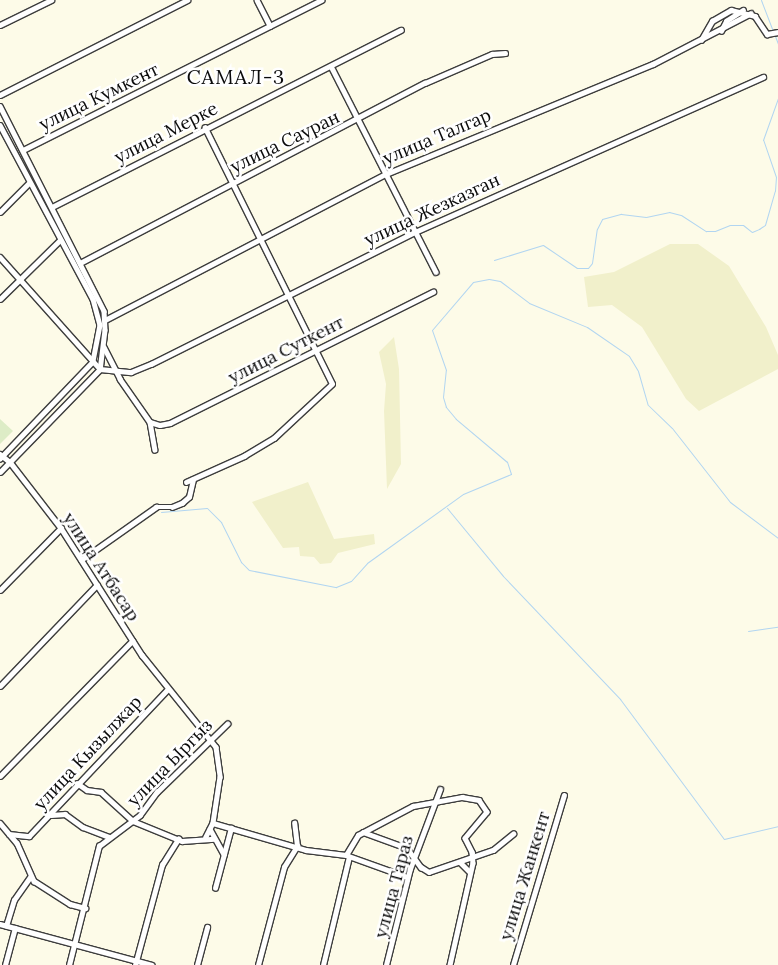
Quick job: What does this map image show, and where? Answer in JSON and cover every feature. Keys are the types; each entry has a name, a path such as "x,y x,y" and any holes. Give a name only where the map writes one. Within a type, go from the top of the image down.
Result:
{"street":[{"path":"0,25 51,0"},
{"path":"0,95 187,0"},
{"path":"257,0 270,26"},
{"name":"улица Кумкент","path":"23,150 321,0"},
{"path":"701,40 716,18 731,10 742,10 751,13 764,32 771,35 778,32"},
{"path":"721,31 726,21 742,10"},
{"name":"улица Талгар","path":"105,320 386,174 653,64 721,31 751,13"},
{"name":"улица Мерке","path":"52,207 401,30"},
{"name":"улица Сауран","path":"80,263 458,68 492,54 505,54"},
{"path":"331,66 436,272"},
{"name":"улица Жезказган","path":"100,369 131,372 151,364 415,232 763,77"},
{"path":"0,106 80,263 105,320 104,345 100,369 0,472"},
{"path":"0,125 99,313 98,349 93,362 1,457"},
{"path":"186,482 244,456 274,438 332,384 286,295 205,128"},
{"path":"0,212 29,183"},
{"path":"0,299 60,240"},
{"path":"0,257 100,369"},
{"name":"улица Суткент","path":"150,422 160,425 170,423 433,292"},
{"path":"104,345 116,372 150,422 155,450"},
{"name":"улица Атбасар","path":"0,776 132,641 61,528 10,462 1,457"},
{"path":"81,560 156,507 172,507 182,503 188,497 193,480"},
{"path":"0,590 61,528"},
{"path":"0,686 97,585"},
{"path":"132,641 168,689 212,738 219,755 221,772 213,823 206,837"},
{"name":"улица Кызылжар","path":"9,834 29,836 50,816 77,783 168,689"},
{"name":"улица Ыргыз","path":"100,845 133,821 227,724"},
{"path":"77,783 87,790 101,792 133,821 190,842 206,837 214,838"},
{"name":"улица Тараз","path":"386,965 401,916 407,877 440,789"},
{"name":"улица Жанкент","path":"513,965 564,794"},
{"path":"324,965 348,856 362,832 413,806 435,801 473,797 486,808 485,816 465,838 473,856 450,965"},
{"path":"50,816 65,814 82,827 110,836"},
{"path":"0,823 9,834 30,876 70,904 85,908"},
{"path":"213,823 297,846 348,856 393,870 407,877"},
{"path":"258,965 284,867 297,846 294,823"},
{"path":"215,888 231,828"},
{"path":"210,830 224,854"},
{"path":"362,832 407,848 421,868 429,872 493,850 513,834"},
{"path":"70,965 100,845 99,834"},
{"path":"135,963 162,865 178,839"},
{"path":"460,862 470,872"},
{"path":"6,926 14,900 30,876"},
{"path":"0,924 75,944 135,963 152,965"},
{"path":"197,965 207,927"},
{"path":"5,965 14,928"}],"green space":[{"path":"670,244 698,244 729,266 766,327 778,355 778,369 699,411 686,399 642,327 612,305 588,307 584,277 614,272"},
{"path":"394,337 399,369 401,464 387,489 384,411 386,384 379,352"},
{"path":"0,419 13,431 0,444"},
{"path":"308,482 334,539 374,534 375,544 338,553 331,563 320,564 314,557 300,556 299,547 283,548 252,502"}],"waterway":[{"path":"761,0 773,32"},
{"path":"775,36 778,44"},
{"path":"494,260 543,245 577,268 588,268 592,263 597,229 602,219 621,214 646,217 669,212 681,215 706,231 715,231 730,225 743,225 752,232 759,229 765,225 775,191 776,177 763,140 778,98"},
{"path":"161,512 207,508 221,522 241,562 249,570 336,587 351,581 367,563 463,494 511,474 507,462 456,419 446,407 443,397 446,370 432,330 473,282 489,279 500,281 529,303 587,327 629,356 638,371 648,405 672,428 730,502 778,538"},
{"path":"447,508 503,576 620,699 724,839 778,826"},
{"path":"748,631 778,627"}],"district":[{"name":"САМАЛ-3","path":"236,76"}]}
